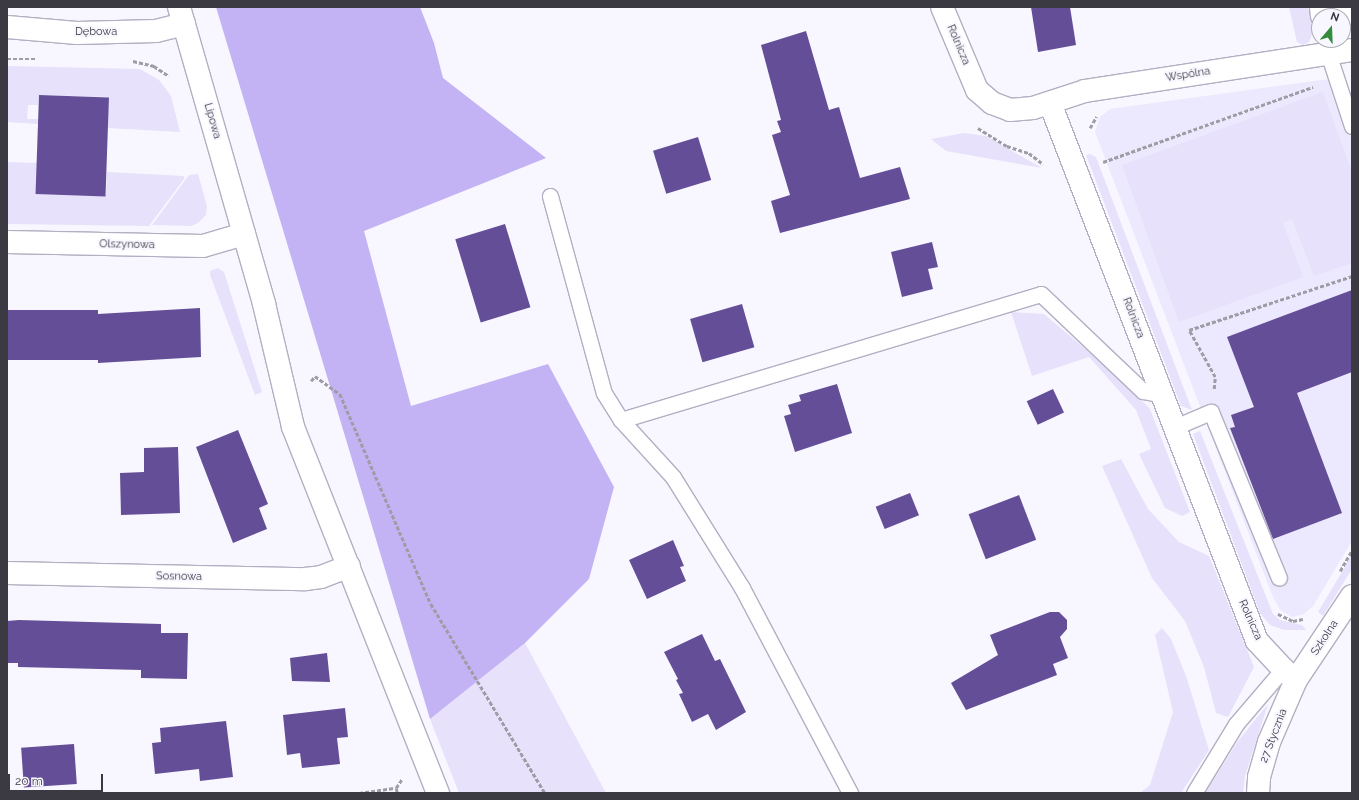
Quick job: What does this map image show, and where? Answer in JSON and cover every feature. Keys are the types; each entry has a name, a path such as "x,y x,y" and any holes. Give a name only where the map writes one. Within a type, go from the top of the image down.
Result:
{"street":[{"name":"Rolnicza","path":"942,7 977,90 992,103 1010,110 1050,103 1257,641 1290,675"},
{"path":"1345,7 1352,13"},
{"name":"Dębowa","path":"7,27 85,32 156,31 182,16"},
{"name":"Lipowa","path":"182,16 244,234 293,427 438,793"},
{"name":"Wspólna","path":"1050,103 1085,91 1329,55 1352,50"},
{"name":"Olszynowa","path":"7,242 203,246 244,234"},
{"name":"Sosnowa","path":"7,573 304,579 321,578 349,566"},
{"name":"Szkolna","path":"1290,675 1352,596"},
{"name":"27 Stycznia","path":"1258,793 1259,777 1290,675"}],"lane":[{"path":"1329,55 1352,126"},
{"path":"550,196 604,393 621,420 673,477 742,588 850,793"},
{"path":"621,420 1041,294 1143,391 1163,395"},
{"path":"1175,426 1211,412 1279,578"},
{"path":"1194,793 1236,724 1290,675"}],"path":[{"path":"1103,162 1331,82 1329,72 1329,55"},
{"path":"7,59 38,59"},
{"path":"131,61 154,66 175,80"},
{"path":"1093,135 1090,128 1096,116"},
{"path":"1100,156 1106,170"},
{"path":"1213,416 1214,377 1189,330 1352,276"},
{"path":"308,383 315,376 340,394 431,604 545,793"},
{"path":"1336,577 1352,550"},
{"path":"1274,608 1280,617 1293,621 1307,619"},
{"path":"359,793 396,788"}],"shaded area":[{"path":"216,7 420,7 434,43 443,78 546,158 364,231 411,406 548,364 614,487 589,579 525,643 430,719"},
{"path":"1289,7 1308,7 1311,22 1311,37 1309,42 1303,45 1297,42"},
{"path":"7,66 140,69 159,80 171,96 180,132 108,128 108,97 39,95 38,105 28,105 27,119 38,119 38,124 7,122"},
{"path":"1344,77 1352,97 1352,541 1313,606 1304,614 1292,617 1280,610 1273,597 1095,132 1100,117 1110,109"},
{"path":"1323,92 1352,172 1352,263 1314,276 1292,219 1283,223 1303,277 1179,322 1122,165"},
{"path":"964,133 986,136 1042,168 946,151 931,139"},
{"path":"1090,154 1096,157 1192,410 1181,406 1086,155"},
{"path":"7,162 37,163 37,194 106,196 107,172 184,176 184,179 149,226 7,224"},
{"path":"198,174 207,206 206,215 198,223 191,226 152,225 189,175"},
{"path":"218,268 224,272 262,392 255,395 210,275 210,271"},
{"path":"1011,312 1044,314 1122,380 1150,409 1190,512 1182,516 1165,508 1139,454 1151,449 1136,410 1089,357 1032,376"},
{"path":"1200,431 1273,614 1280,620 1302,625 1306,630 1284,630 1270,625 1260,613 1193,434"},
{"path":"1121,459 1148,509 1179,542 1209,556 1254,667 1228,717 1216,713 1204,667 1185,621 1152,578 1102,466"},
{"path":"1352,555 1352,569 1323,616 1318,612"},
{"path":"1162,628 1171,639 1186,676 1209,750 1181,793 1140,793 1150,785 1173,712 1155,635"},
{"path":"525,643 606,793 459,793 430,719"},
{"path":"1268,704 1245,776 1243,793 1205,793 1238,741"}],"building":[{"path":"1031,7 1070,7 1076,45 1038,52"},
{"path":"806,31 829,110 839,107 860,178 900,167 910,199 780,233 771,201 790,195 772,135 781,132 777,121 781,120 761,45"},
{"path":"39,95 109,97 106,196 36,194"},
{"path":"698,137 711,180 666,194 653,151"},
{"path":"505,224 530,307 481,322 455,239"},
{"path":"932,242 938,267 928,269 933,289 902,297 891,252"},
{"path":"1352,290 1352,372 1297,393 1342,513 1273,539 1230,428 1235,427 1231,415 1254,407 1227,337"},
{"path":"742,304 754,347 702,362 690,319"},
{"path":"200,308 201,357 98,363 98,360 7,360 7,310 98,310 98,314"},
{"path":"837,384 852,433 795,452 784,416 791,414 788,405 801,401 799,395"},
{"path":"1053,389 1064,413 1038,425 1027,401"},
{"path":"238,430 268,504 259,508 267,529 233,543 196,447"},
{"path":"178,447 180,513 121,515 120,473 144,472 144,448"},
{"path":"910,493 919,515 885,529 876,507"},
{"path":"1019,495 1036,540 986,559 969,514"},
{"path":"673,540 684,566 680,567 686,581 647,599 629,560"},
{"path":"1050,612 1059,612 1067,620 1067,629 1060,637 1068,658 1053,664 1057,675 966,710 951,683 998,655 990,635"},
{"path":"19,620 161,624 161,633 188,633 187,679 141,678 141,670 18,667 18,663 7,663 7,621"},
{"path":"702,634 715,661 720,659 746,712 716,730 708,714 692,722 679,694 683,693 676,680 678,679 664,652"},
{"path":"327,653 330,682 292,681 290,658"},
{"path":"345,708 348,737 337,738 340,764 302,768 300,753 287,755 283,715"},
{"path":"226,721 233,777 200,781 199,769 155,774 152,743 161,742 160,728"},
{"path":"74,744 77,784 24,788 21,748"}]}
